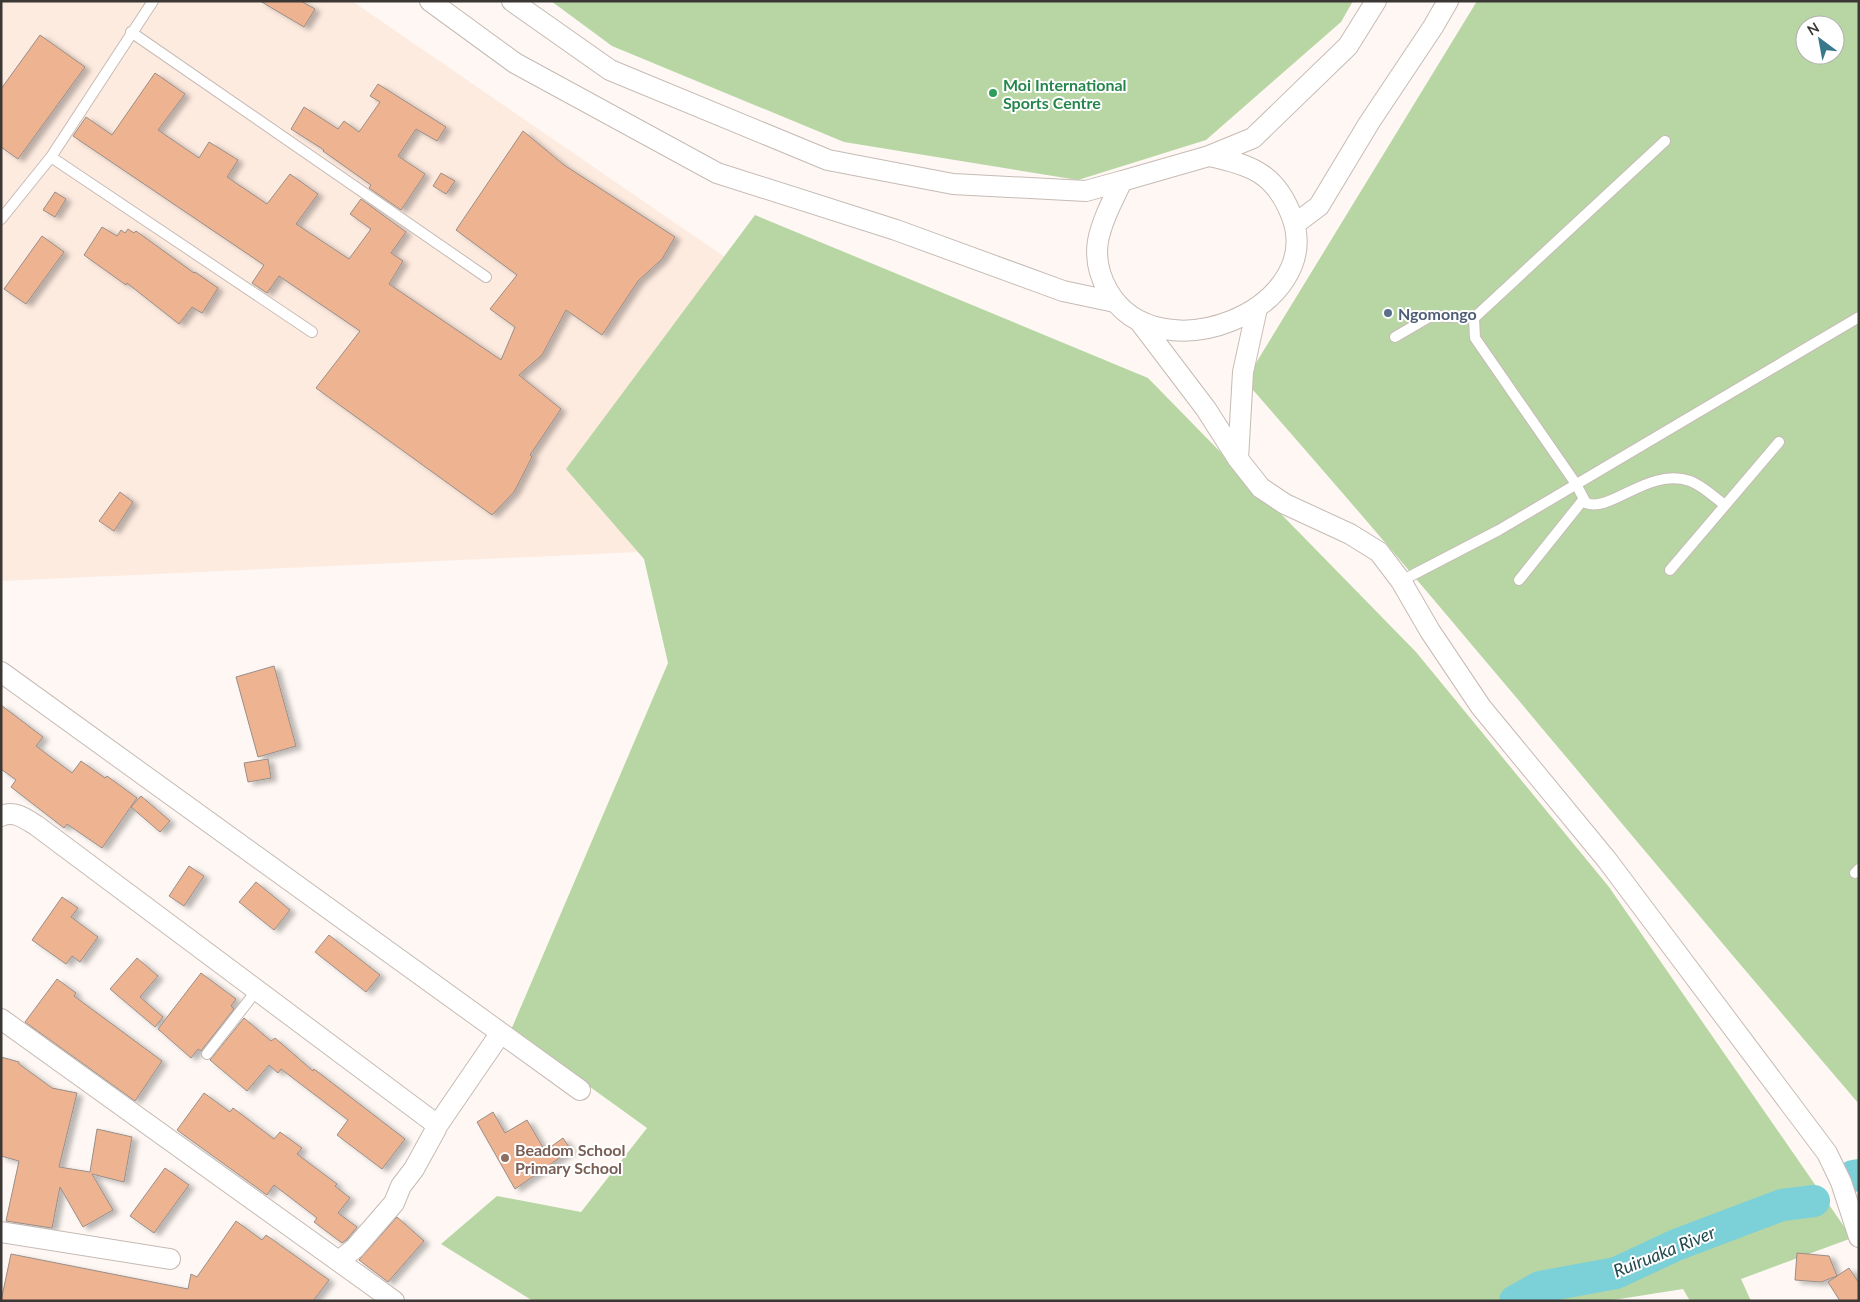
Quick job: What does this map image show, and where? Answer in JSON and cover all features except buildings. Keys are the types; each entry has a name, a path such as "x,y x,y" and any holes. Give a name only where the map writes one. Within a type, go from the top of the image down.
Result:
{"street":[{"path":"430,1 515,63 717,173 896,230 1063,291 1115,302"},
{"path":"512,1 610,70 828,160 953,184 1086,191 1209,156 1253,138 1348,46 1376,1"},
{"path":"1295,224 1319,206 1369,123 1433,27 1448,1"},
{"path":"1140,322 1163,330 1199,331 1233,320 1257,308 1287,275 1297,249 1295,224 1284,196 1265,176 1238,162 1209,156"},
{"path":"1122,181 1106,216 1098,241 1096,260 1102,280 1115,302 1140,322 1206,409 1238,459 1261,488 1274,497 1350,534 1375,549 1401,581 1430,631 1481,707 1607,860 1822,1146 1841,1182 1859,1237"},
{"path":"1238,459 1243,372 1257,308"},
{"path":"1,672 580,1090"},
{"path":"1,816 8,813 18,814 37,826 438,1126"},
{"path":"1,1019 394,1301"},
{"path":"339,1261 355,1248 394,1203 401,1186 414,1169 438,1126 500,1034"},
{"path":"1,1232 170,1258"}],"lane":[{"path":"1,220 51,157 152,1"},
{"path":"131,32 486,277"},
{"path":"1395,337 1431,316 1474,318 1665,142"},
{"path":"51,157 312,332"},
{"path":"1401,581 1499,530 1859,317"},
{"path":"1474,318 1475,338 1576,484 1583,500 1590,504 1603,502 1651,481 1674,477 1692,482 1725,505"},
{"path":"1670,570 1779,442"},
{"path":"1519,580 1583,500"},
{"path":"207,1054 257,990"}],"shaded area":[{"path":"1,1 352,1 917,389 792,545 1,581"}],"green space":[{"name":"Moi International Sports Centre","path":"551,1 1353,1 1341,22 1206,140 1078,180 844,142 612,46"},
{"path":"1477,1 1859,1 1859,1104 1477,651 1245,381"},
{"path":"755,215 1148,378 1416,652 1609,887 1852,1238 1741,1279 1751,1301 1690,1301 1683,1289 1607,1301 533,1301 441,1244 497,1196 581,1212 647,1128 511,1030 668,663 644,559 566,469"}],"waterway":[{"path":"1853,1176 1859,1175"},
{"name":"Ruiruaka River","path":"1515,1301 1540,1287 1616,1273 1676,1245 1782,1205 1814,1201"}],"place":[{"name":"Moi International Sports Centre","path":"993,93"},
{"name":"Ngomongo","path":"1388,313"},
{"name":"Beadom School Primary School","path":"505,1158"}]}
